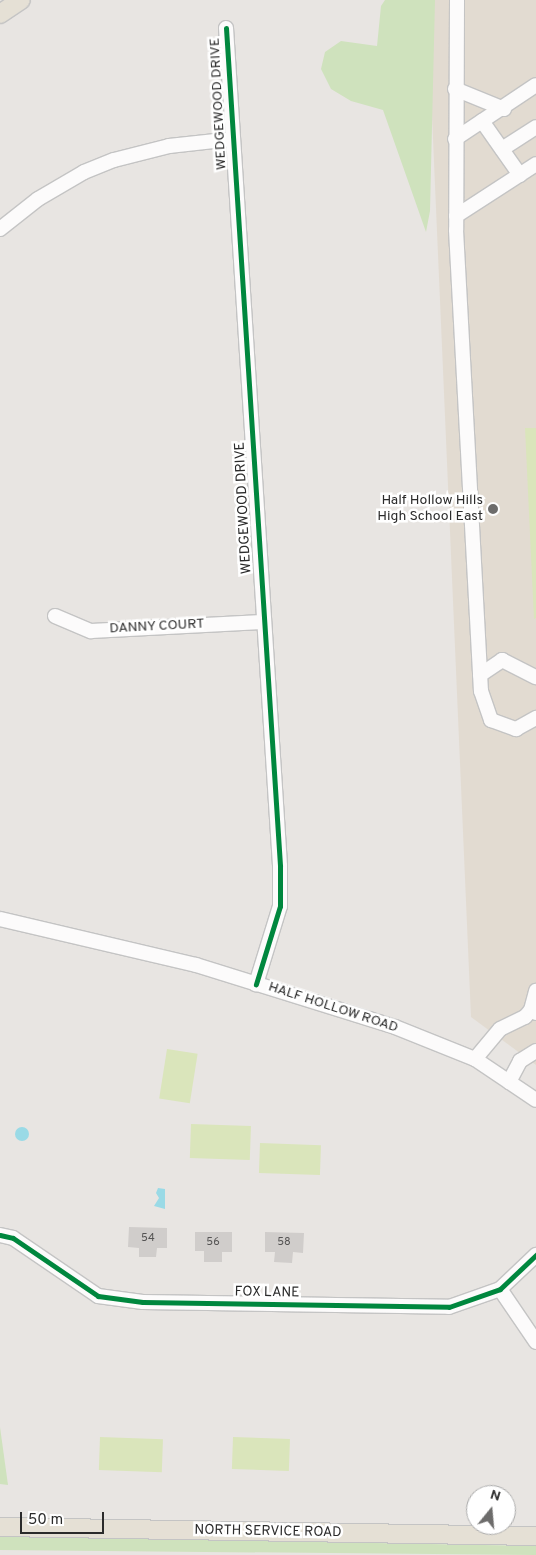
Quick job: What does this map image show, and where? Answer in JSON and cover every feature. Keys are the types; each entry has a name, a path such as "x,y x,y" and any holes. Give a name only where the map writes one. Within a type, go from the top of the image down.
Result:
{"main road":[{"path":"0,14 21,0"},
{"name":"NORTH SERVICE ROAD","path":"0,1527 536,1536"}],"street":[{"path":"456,0 456,216 481,692 491,720 516,729 536,718"},
{"name":"WEDGEWOOD DRIVE","path":"226,28 280,906 256,984"},
{"path":"455,138 504,109 536,84"},
{"path":"455,89 504,109"},
{"path":"482,121 520,175"},
{"path":"502,150 536,127"},
{"path":"0,229 38,199 84,172 114,160 169,146 232,139"},
{"path":"456,216 536,164"},
{"name":"DANNY COURT","path":"55,616 91,630 262,622"},
{"path":"480,675 502,660 536,677"},
{"name":"HALF HOLLOW ROAD","path":"0,920 119,945 256,984 394,1027 475,1058 536,1100"},
{"path":"475,1058 500,1029 534,1011 536,991"},
{"path":"509,1082 520,1061 536,1051"},
{"name":"FOX LANE","path":"0,1235 13,1238 98,1296 143,1302 449,1306 500,1289 536,1255"},
{"path":"500,1289 536,1342"}],"shaded area":[{"name":"Half Hollow Hills High School East","path":"427,0 536,0 536,1065 471,1017"}],"green space":[{"path":"385,0 435,0 430,211 426,232 383,110 351,101 331,89 321,69 325,52 341,41 377,46 381,6"},
{"path":"525,428 536,428 536,618 534,619"},
{"path":"167,1049 198,1054 190,1103 159,1098"},
{"path":"191,1124 251,1126 250,1160 190,1158"},
{"path":"260,1143 321,1145 320,1175 259,1173"},
{"path":"0,1427 8,1485 0,1484"},
{"path":"100,1437 163,1439 162,1472 99,1470"},
{"path":"233,1437 290,1439 289,1471 232,1469"},
{"path":"0,1536 536,1546 536,1555 0,1550"}],"water":[{"path":"19,1127 25,1127 29,1134 25,1141 19,1141 15,1137 15,1131"},
{"path":"158,1188 165,1189 165,1209 154,1206 159,1198 156,1193"}],"building":[{"path":"129,1227 167,1228 167,1248 157,1248 156,1257 139,1257 139,1248 128,1247"},
{"path":"195,1232 232,1232 232,1252 222,1252 222,1262 204,1262 204,1251 195,1251"},
{"path":"265,1232 304,1233 303,1253 293,1252 292,1263 274,1262 275,1252 265,1252"}],"cycle path":[{"path":"226,28 280,866 280,906 256,984"},
{"path":"0,1235 13,1238 98,1296 143,1302 449,1307 500,1289 536,1255"}],"place":[{"name":"Half Hollow Hills High School East","path":"493,509"}]}
